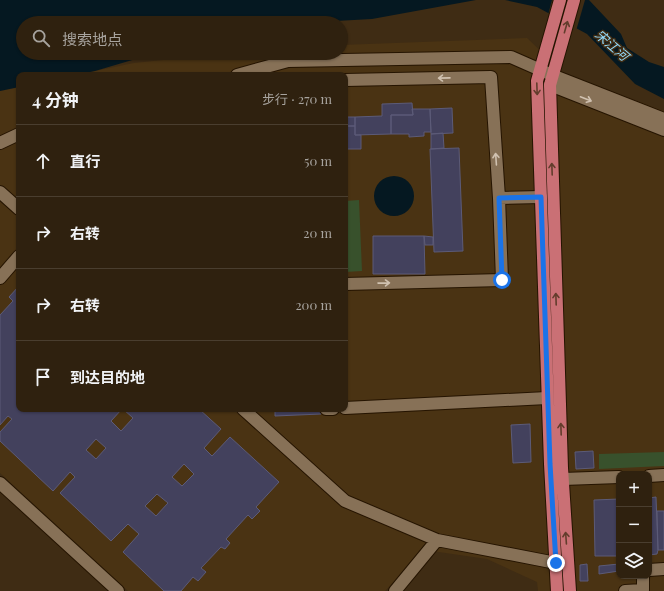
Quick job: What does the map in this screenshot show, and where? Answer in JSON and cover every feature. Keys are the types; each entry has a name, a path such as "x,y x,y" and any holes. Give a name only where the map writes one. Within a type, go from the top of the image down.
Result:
{"main road":[{"path":"557,591 547,398 537,81 560,0"},
{"path":"570,591 562,479 551,80 574,0"}],"street":[{"path":"348,60 511,57 541,69 551,80 664,130"},
{"path":"248,72 288,61 344,60"},
{"path":"348,80 491,76 499,198 502,280 348,284"},
{"path":"551,80 664,119"},
{"path":"0,143 16,135"},
{"path":"0,192 16,206"},
{"path":"499,198 541,197"},
{"path":"0,278 16,259"},
{"path":"348,408 547,398"},
{"path":"245,412 345,501 437,540 556,563"},
{"path":"652,476 664,475"},
{"path":"562,479 616,477"},
{"path":"0,483 118,591"},
{"path":"395,591 437,540"},
{"path":"652,570 664,569"},
{"path":"625,591 643,590 643,579"}],"shaded area":[{"path":"527,38 565,74 664,111 664,591 538,591 537,582 487,559 425,550 385,591 128,591 0,473 0,91 16,88 16,412 348,412 348,72 90,72 134,63 162,60 348,60 348,45"}],"green space":[{"path":"359,200 362,271 348,272 348,201"},
{"path":"664,452 664,466 599,469 599,454"}],"water":[{"path":"0,0 476,0 372,19 348,20 348,16 16,16 16,60 132,60 90,72 16,72 16,88 0,91"},
{"name":"宋江河","path":"505,0 589,0 621,34 627,48 649,62 664,67 664,99 635,84 587,34 537,7"},
{"path":"394,176 408,182 414,196 408,210 394,216 380,210 374,196 380,182"}],"pier":[{"path":"552,0 585,0 576,31 548,15"}],"building":[{"path":"412,103 413,115 391,115 391,134 355,135 355,117 382,116 382,104"},
{"path":"452,108 453,133 431,134 430,109"},
{"path":"412,109 430,109 431,132 424,132 424,136 409,137 409,134 391,134 391,115 413,115"},
{"path":"348,117 355,117 355,126 348,126"},
{"path":"348,126 355,126 355,135 361,135 361,149 348,149"},
{"path":"443,133 444,148 431,149 431,134"},
{"path":"459,148 463,251 434,252 430,149"},
{"path":"373,236 424,236 425,274 373,274"},
{"path":"424,236 433,237 433,245 425,245"},
{"path":"16,289 16,412 119,412 111,421 121,431 133,418 126,412 202,412 221,429 204,448 212,456 230,437 279,482 256,507 260,511 252,519 248,515 226,539 230,543 225,549 221,547 201,568 206,572 198,581 193,577 181,591 164,591 123,552 139,534 128,524 111,541 60,493 75,477 70,472 53,491 0,441 0,432 12,419 8,416 0,425 0,315 13,301 9,297","holes":["96,439 106,448 96,459 86,450","184,464 194,474 182,486 172,477","157,494 168,503 156,516 145,506"]},
{"path":"275,412 321,412 321,414 275,416"},
{"path":"530,424 531,462 513,463 511,425"},
{"path":"593,451 594,468 576,469 575,452"},
{"path":"656,497 658,550 657,554 652,555 652,507 652,498"},
{"path":"616,499 616,556 595,556 594,500"},
{"path":"657,511 664,511 664,550 658,550"},
{"path":"587,564 588,581 580,581 580,565"},
{"path":"616,564 616,571 599,574 599,566"}],"route":[{"path":"502,280 499,198 541,197 550,464 556,563"}]}
